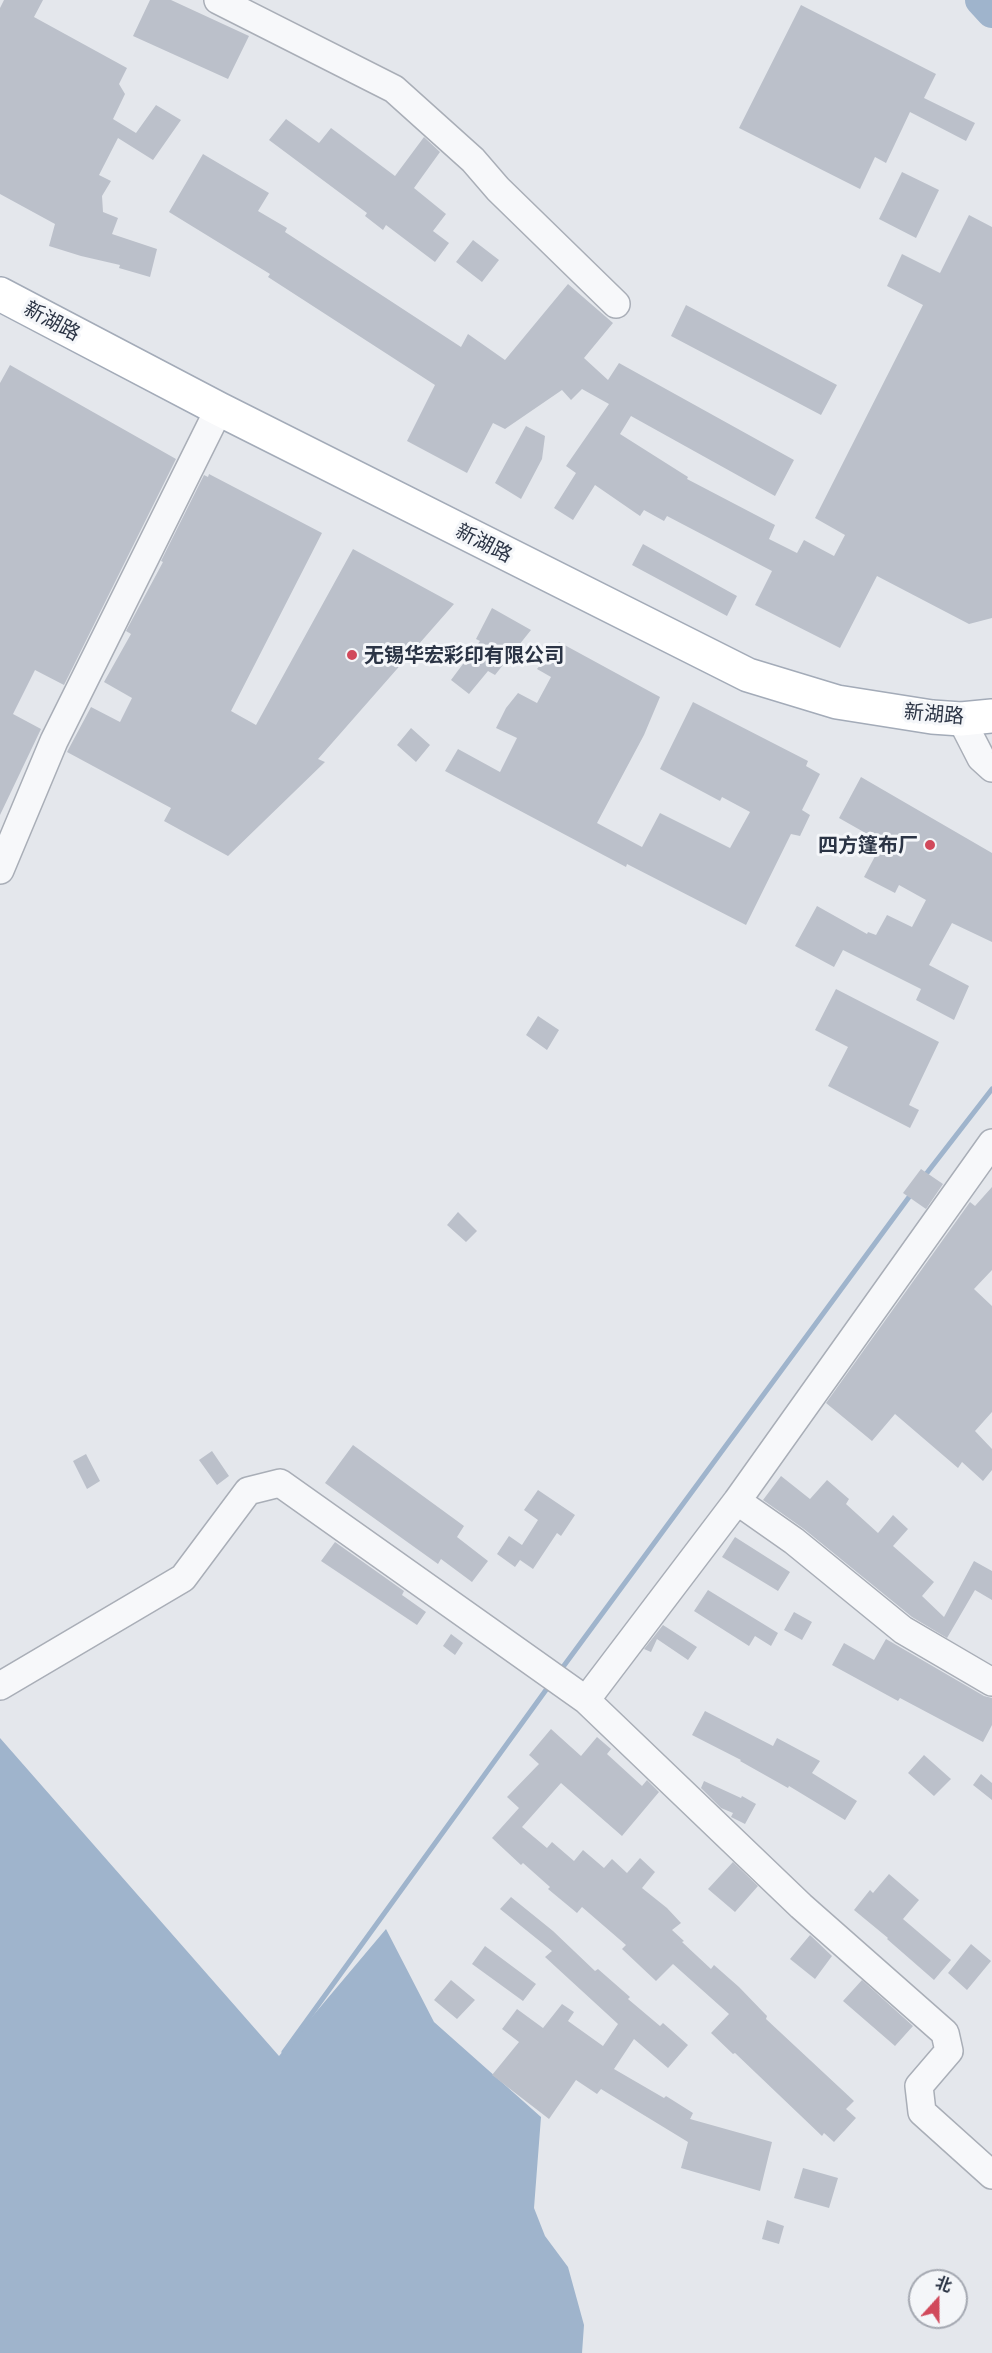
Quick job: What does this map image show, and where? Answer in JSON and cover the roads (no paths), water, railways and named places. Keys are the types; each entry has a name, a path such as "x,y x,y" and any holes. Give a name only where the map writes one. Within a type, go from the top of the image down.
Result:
{"main road":[{"name":"新湖路","path":"0,294 219,409 748,675 837,702 976,718"}],"street":[{"path":"218,0 393,88 473,160 498,189 616,304"},
{"path":"0,870 54,741 219,409"},
{"path":"976,718 981,758 992,768"},
{"path":"582,1697 737,1501 992,1143"},
{"path":"0,1686 183,1578 248,1491 280,1483 582,1697 801,1906 945,2033 949,2051 919,2086 922,2112 992,2175"},
{"path":"737,1501 794,1541 903,1630 992,1683"}],"water":[{"path":"0,1738 279,2056 386,1929 434,2022 541,2117 534,2208 545,2236 568,2267 584,2325 582,2353 0,2353"}],"waterway":[{"path":"981,0 992,12"},
{"path":"923,1178 992,1089"},
{"path":"560,1671 912,1193"},
{"path":"284,2052 551,1683"}],"place":[{"name":"无锡华宏彩印有限公司","path":"352,655"},
{"name":"四方篷布厂","path":"930,845"}]}
